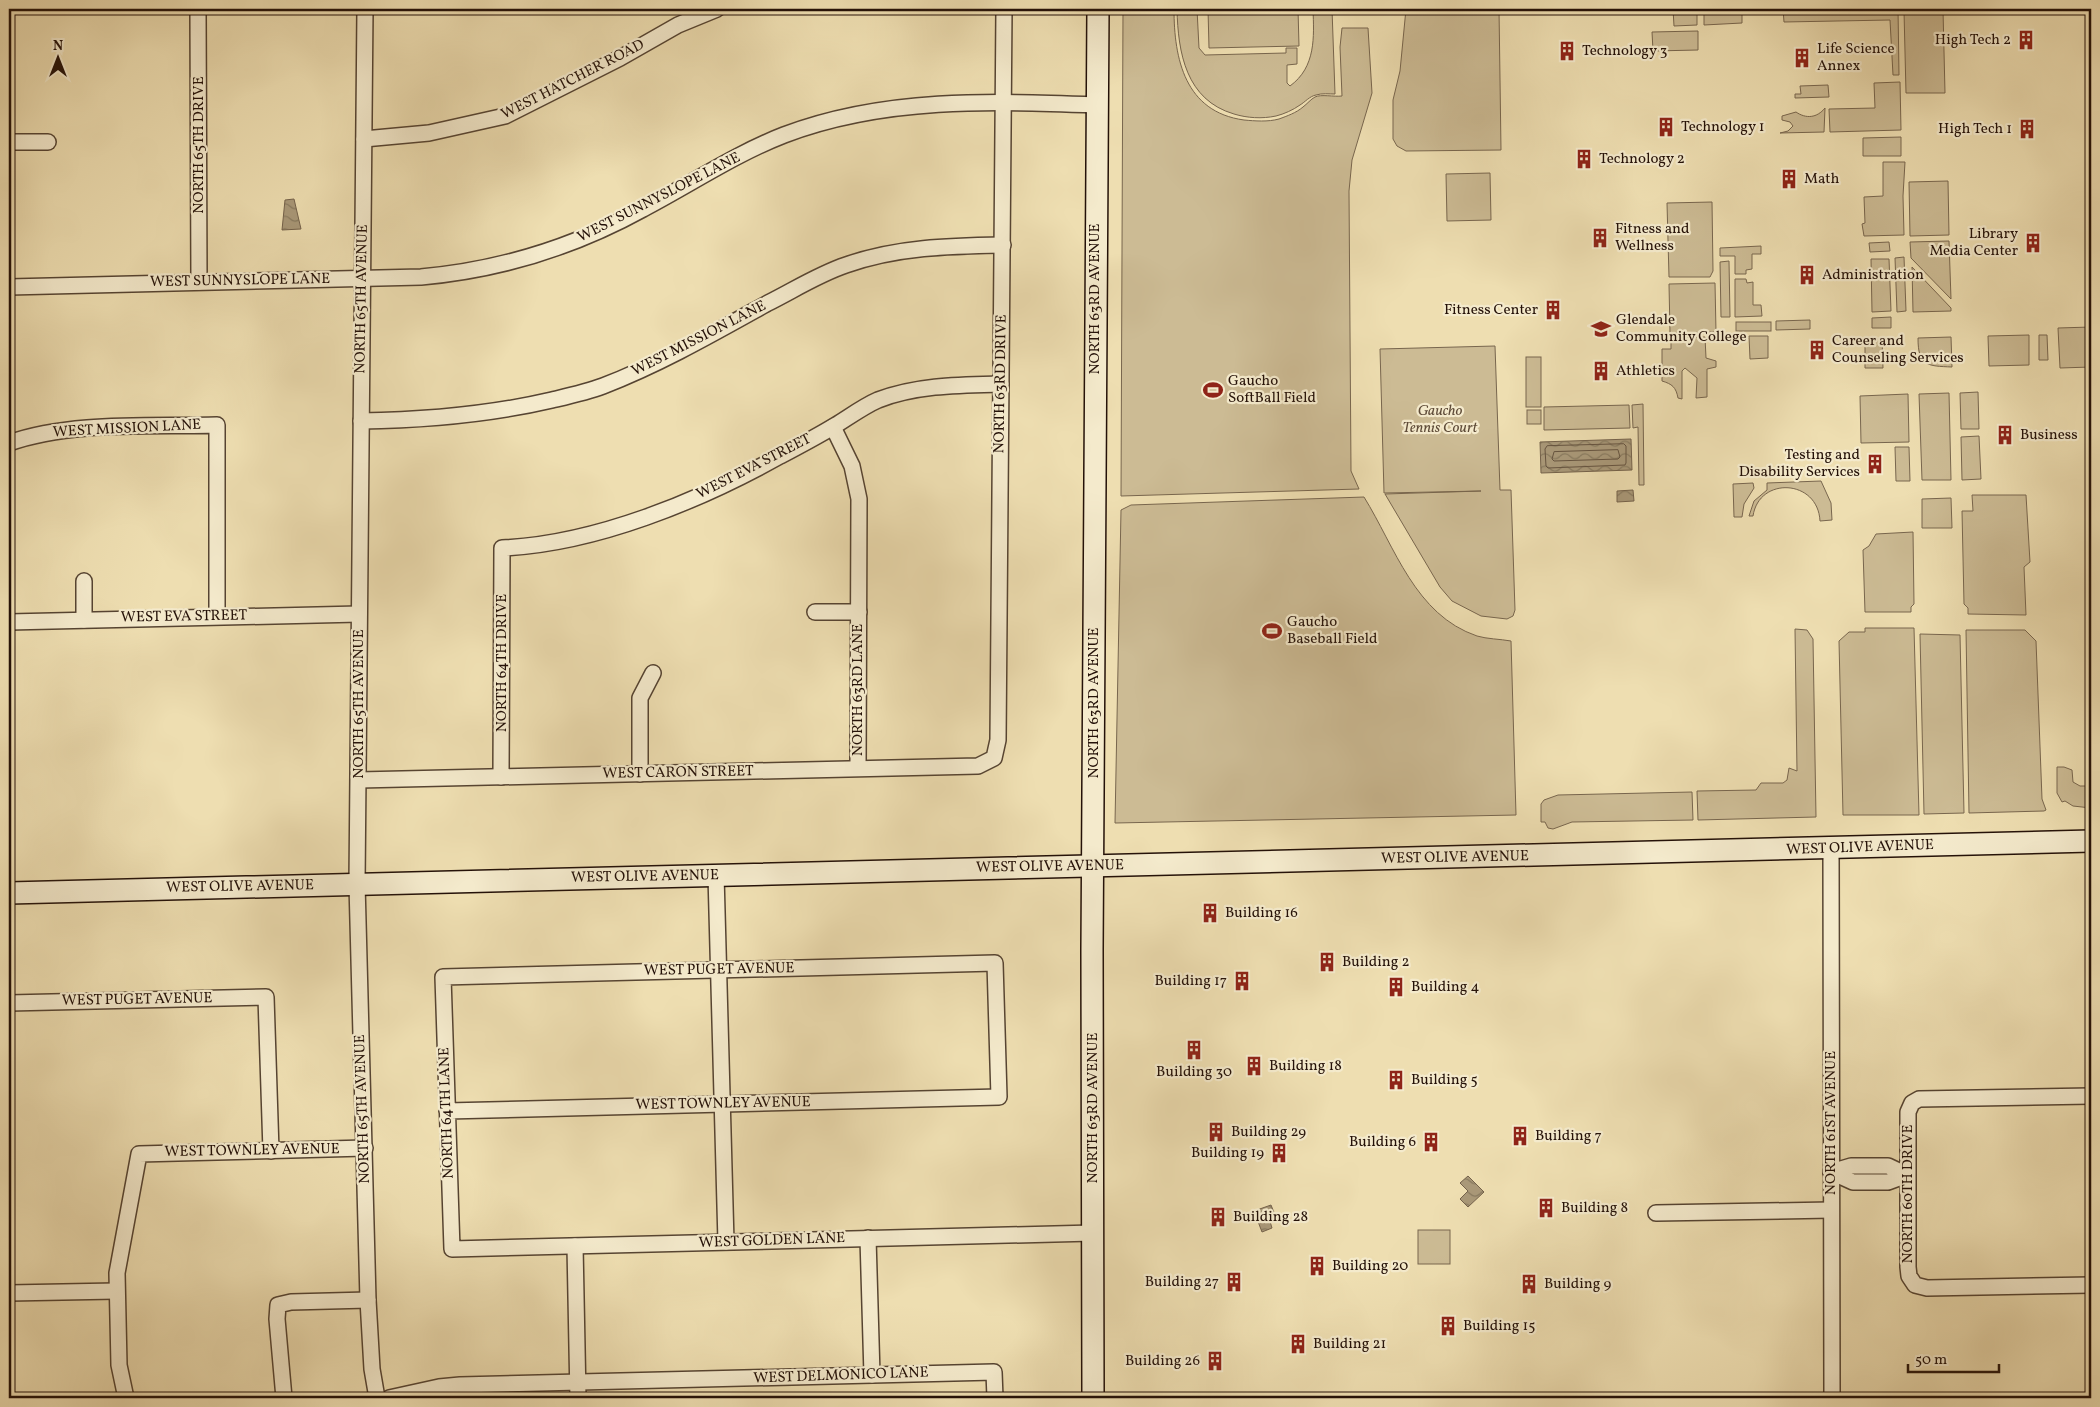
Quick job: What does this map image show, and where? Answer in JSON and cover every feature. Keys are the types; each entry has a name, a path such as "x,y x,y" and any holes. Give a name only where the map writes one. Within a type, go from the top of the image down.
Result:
{"main road":[{"name":"NORTH 63RD AVENUE","path":"1094,1398 1092,866 1098,9"},
{"name":"WEST OLIVE AVENUE","path":"9,893 1831,849 2091,841"}],"street":[{"name":"NORTH 65TH DRIVE","path":"198,9 199,282"},
{"name":"NORTH 65TH AVENUE","path":"365,9 357,884 368,1300 372,1369 377,1398"},
{"name":"WEST HATCHER ROAD","path":"364,139 429,133 505,116 620,58 678,25 717,9"},
{"name":"NORTH 63RD DRIVE","path":"994,758 998,740 1004,9"},
{"name":"WEST SUNNYSLOPE LANE","path":"9,286 446,275 515,262 559,248 642,210 758,147 807,127 831,120 872,110 919,104 1097,105"},
{"path":"9,142 48,142"},
{"name":"WEST MISSION LANE","path":"361,421 439,419 475,415 516,409 592,389 664,360 815,279 845,265 906,250 935,246 1003,245"},
{"name":"WEST EVA STREET","path":"502,548 556,542 646,516 719,488 832,427 877,400 911,390 953,385 1001,384"},
{"name":"WEST MISSION LANE","path":"9,442 28,436 78,428 217,425 217,616"},
{"name":"NORTH 63RD LANE","path":"832,427 852,466 859,498 858,768"},
{"name":"NORTH 64TH DRIVE","path":"501,777 502,548"},
{"path":"84,581 84,620"},
{"name":"NORTH 63RD LANE","path":"815,612 859,612"},
{"name":"WEST EVA STREET","path":"9,622 359,614"},
{"path":"640,774 640,698 653,673"},
{"name":"WEST CARON STREET","path":"359,780 978,766 994,758"},
{"name":"NORTH 61ST AVENUE","path":"1831,849 1832,1398"},
{"path":"716,875 726,1242"},
{"name":"WEST PUGET AVENUE","path":"443,976 995,963 999,1097"},
{"name":"NORTH 64TH LANE","path":"443,976 452,1249"},
{"name":"WEST PUGET AVENUE","path":"9,1003 266,997 271,1151"},
{"name":"NORTH 60TH DRIVE","path":"2091,1096 1919,1100 1912,1103 1908,1112 1907,1175 1908,1267 1909,1276 1915,1285 1926,1288 2091,1285"},
{"name":"WEST TOWNLEY AVENUE","path":"447,1111 999,1097"},
{"name":"WEST TOWNLEY AVENUE","path":"116,1291 116,1273 139,1154 365,1148"},
{"path":"1831,1172 1851,1166 1888,1166 1907,1175"},
{"path":"1656,1213 1831,1210"},
{"name":"WEST GOLDEN LANE","path":"452,1249 1093,1233"},
{"path":"868,1238 872,1375"},
{"path":"575,1246 578,1391"},
{"path":"9,1293 116,1291 119,1366 126,1398"},
{"path":"284,1398 277,1319 278,1305 291,1302 368,1300"},
{"name":"WEST DELMONICO LANE","path":"389,1398 439,1387 460,1385 578,1391 872,1375 994,1372 995,1398"}],"green space":[{"path":"1123,9 1174,9 1177,46 1181,64 1187,80 1196,95 1208,106 1224,115 1244,120 1266,121 1279,119 1297,111 1315,97 1342,96 1340,47 1342,28 1368,28 1372,93 1352,160 1349,191 1351,471 1359,489 1121,496"},
{"path":"1177,9 1197,9 1199,48 1205,55 1286,53 1286,48 1297,48 1297,64 1287,65 1287,83 1290,86 1305,70 1312,51 1313,9 1332,9 1335,94 1314,96 1291,110 1271,117 1244,116 1218,107 1205,98 1195,86 1188,73 1180,42"},
{"path":"1208,9 1298,9 1299,46 1209,48"},
{"path":"1406,9 1499,9 1501,150 1406,151 1397,146 1393,139 1393,100 1400,71"},
{"path":"1673,9 1697,9 1697,25 1674,26"},
{"path":"1704,9 1742,9 1742,23 1704,25"},
{"path":"1783,9 1898,9 1899,75 1893,75 1890,20 1784,22"},
{"path":"1943,10 1945,93 1906,93 1904,11"},
{"path":"1698,31 1698,50 1653,51 1652,32"},
{"path":"1900,82 1901,130 1830,132 1829,109 1875,108 1874,83"},
{"path":"1828,85 1829,97 1795,98 1795,94 1801,94 1800,86"},
{"path":"1825,108 1824,132 1780,133 1788,131 1793,126 1790,122 1782,120 1782,116 1796,112 1804,116 1815,116"},
{"path":"1901,137 1901,156 1863,156 1863,138"},
{"path":"1883,162 1905,162 1903,196 1904,235 1864,236 1862,224 1865,223 1864,197 1883,196"},
{"path":"1490,173 1491,220 1447,221 1446,174"},
{"path":"1948,181 1949,235 1910,236 1909,182"},
{"path":"1712,202 1713,271 1710,277 1669,277 1667,203"},
{"path":"1949,241 1951,299 1911,258 1910,242"},
{"path":"1889,242 1890,251 1870,252 1869,243"},
{"path":"1761,246 1761,254 1752,254 1752,269 1746,270 1746,274 1735,274 1735,256 1720,256 1720,248"},
{"path":"1904,257 1906,311 1897,312 1895,258"},
{"path":"1871,259 1889,259 1891,311 1872,312"},
{"path":"1729,261 1730,317 1721,317 1720,262"},
{"path":"1912,267 1951,308 1951,311 1913,312"},
{"path":"1735,279 1746,279 1747,283 1753,282 1753,305 1761,305 1762,316 1735,317"},
{"path":"1715,283 1716,332 1670,333 1669,284"},
{"path":"1891,317 1891,328 1872,328 1872,318"},
{"path":"1810,320 1810,329 1776,330 1776,321"},
{"path":"1736,322 1771,322 1771,331 1736,331"},
{"path":"2091,327 2091,367 2060,368 2058,328"},
{"path":"2029,335 2029,365 1989,366 1988,336"},
{"path":"2039,335 2047,335 2048,360 2039,360"},
{"path":"1749,336 1768,336 1768,358 1750,359"},
{"path":"1705,337 1706,358 1716,361 1716,367 1707,369 1707,397 1696,398 1697,378 1685,368 1682,371 1682,399 1678,398 1673,387 1662,381 1662,349 1671,349 1671,338"},
{"path":"1951,337 1952,367 1930,365 1922,359 1918,347 1918,338"},
{"path":"1865,339 1882,339 1883,368 1865,368"},
{"name":"Gaucho Tennis Court","path":"1495,346 1500,490 1511,490 1515,610 1513,616 1507,619 1481,616 1452,601 1440,587 1385,494 1481,491 1384,493 1380,349"},
{"path":"1526,357 1541,357 1541,407 1526,407"},
{"path":"1978,392 1979,429 1961,429 1960,393"},
{"path":"1949,393 1951,480 1922,480 1919,394"},
{"path":"1908,394 1909,442 1861,443 1860,396"},
{"path":"1643,404 1644,485 1639,485 1638,427 1633,428 1632,405"},
{"path":"1629,405 1630,428 1544,430 1544,407"},
{"path":"1527,410 1541,410 1541,424 1527,424"},
{"path":"1979,436 1981,479 1962,480 1961,437"},
{"path":"1895,447 1909,447 1910,481 1896,481"},
{"path":"1821,481 1831,503 1832,520 1820,521 1817,507 1810,497 1800,490 1788,488 1776,489 1766,494 1758,503 1753,516 1749,516 1754,501 1767,490 1767,483"},
{"path":"1753,483 1754,488 1744,504 1742,517 1734,517 1733,484"},
{"path":"1972,495 2026,495 2030,562 2024,567 2026,615 1968,614 1968,608 1964,604 1962,511 1973,511"},
{"path":"1364,497 1409,577 1422,596 1438,612 1456,626 1477,636 1511,641 1516,815 1115,823 1121,510 1131,505"},
{"path":"1951,498 1952,528 1922,528 1922,499"},
{"path":"1913,532 1914,604 1911,607 1911,612 1865,612 1863,550 1869,546 1876,534"},
{"path":"1865,628 1914,628 1919,815 1843,815 1839,641 1849,632 1865,632"},
{"path":"1795,629 1807,630 1813,639 1816,817 1698,820 1697,791 1756,790 1761,783 1783,783 1787,780 1789,768 1797,771"},
{"path":"1966,630 2025,630 2036,641 2042,799 2046,810 2044,811 1969,813"},
{"path":"1920,634 1960,635 1964,813 1924,814"},
{"path":"2057,767 2072,770 2073,782 2080,786 2091,786 2091,808 2073,806 2065,801 2062,802 2057,793"},
{"path":"1692,792 1693,820 1572,822 1553,829 1548,828 1545,822 1541,822 1541,804 1544,800 1558,795"},
{"path":"1418,1230 1450,1230 1450,1264 1418,1264"}],"water":[{"path":"294,199 301,229 282,230 285,200"},
{"path":"1631,439 1632,470 1541,473 1540,442"},
{"path":"1633,490 1634,501 1617,502 1617,491"},
{"path":"1468,1176 1484,1192 1468,1207 1460,1199 1468,1191 1460,1183"},
{"path":"1271,1205 1275,1215 1269,1218 1272,1228 1262,1232 1254,1211"}],"place":[{"name":"High Tech 2","path":"2026,40"},
{"name":"Technology 3","path":"1567,51"},
{"name":"Life Science Annex","path":"1802,58"},
{"name":"Technology 1","path":"1666,127"},
{"name":"High Tech 1","path":"2027,129"},
{"name":"Technology 2","path":"1584,159"},
{"name":"Math","path":"1789,179"},
{"name":"Fitness and Wellness","path":"1600,238"},
{"name":"Library Media Center","path":"2033,243"},
{"name":"Administration","path":"1807,275"},
{"name":"Fitness Center","path":"1553,310"},
{"name":"Glendale Community College","path":"1601,329"},
{"name":"Career and Counseling Services","path":"1817,350"},
{"name":"Athletics","path":"1601,371"},
{"name":"Gaucho SoftBall Field","path":"1213,390"},
{"name":"Business","path":"2005,435"},
{"name":"Testing and Disability Services","path":"1875,464"},
{"name":"Gaucho Baseball Field","path":"1272,631"},
{"name":"Building 16","path":"1210,913"},
{"name":"Building 2","path":"1327,962"},
{"name":"Building 17","path":"1242,981"},
{"name":"Building 4","path":"1396,987"},
{"name":"Building 30","path":"1194,1050"},
{"name":"Building 18","path":"1254,1066"},
{"name":"Building 5","path":"1396,1080"},
{"name":"Building 29","path":"1216,1132"},
{"name":"Building 7","path":"1520,1136"},
{"name":"Building 6","path":"1431,1142"},
{"name":"Building 19","path":"1279,1153"},
{"name":"Building 8","path":"1546,1208"},
{"name":"Building 28","path":"1218,1217"},
{"name":"Building 20","path":"1317,1266"},
{"name":"Building 27","path":"1234,1282"},
{"name":"Building 9","path":"1529,1284"},
{"name":"Building 15","path":"1448,1326"},
{"name":"Building 21","path":"1298,1344"},
{"name":"Building 26","path":"1215,1361"}]}
